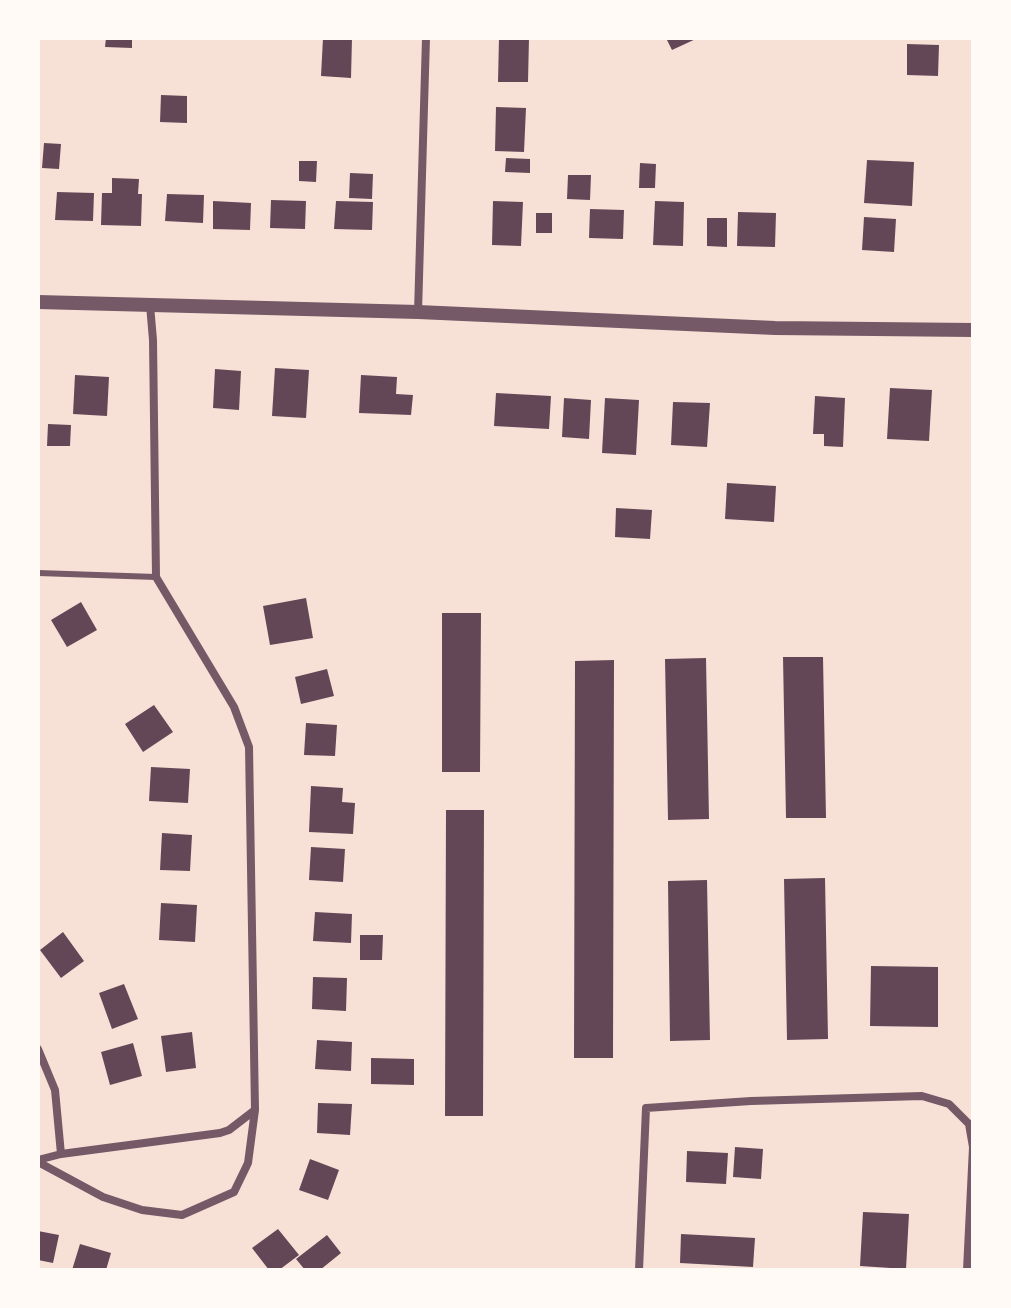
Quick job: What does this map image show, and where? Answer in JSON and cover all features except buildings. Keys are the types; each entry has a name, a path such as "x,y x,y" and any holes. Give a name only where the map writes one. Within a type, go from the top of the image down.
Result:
{"street":[{"path":"418,312 426,38"},
{"path":"38,302 418,312 775,328 973,330"},
{"path":"38,1161 103,1197 142,1210 182,1215 234,1192 248,1163 255,1110 249,747 234,707 156,577 150,305"},
{"path":"38,1049 55,1090 61,1154"},
{"path":"639,1270 646,1108 751,1101 922,1096 949,1104 969,1124 973,1147 967,1270"},
{"path":"38,1161 61,1154 220,1133 229,1130 255,1110"}],"lane":[{"path":"38,573 156,577"}]}
